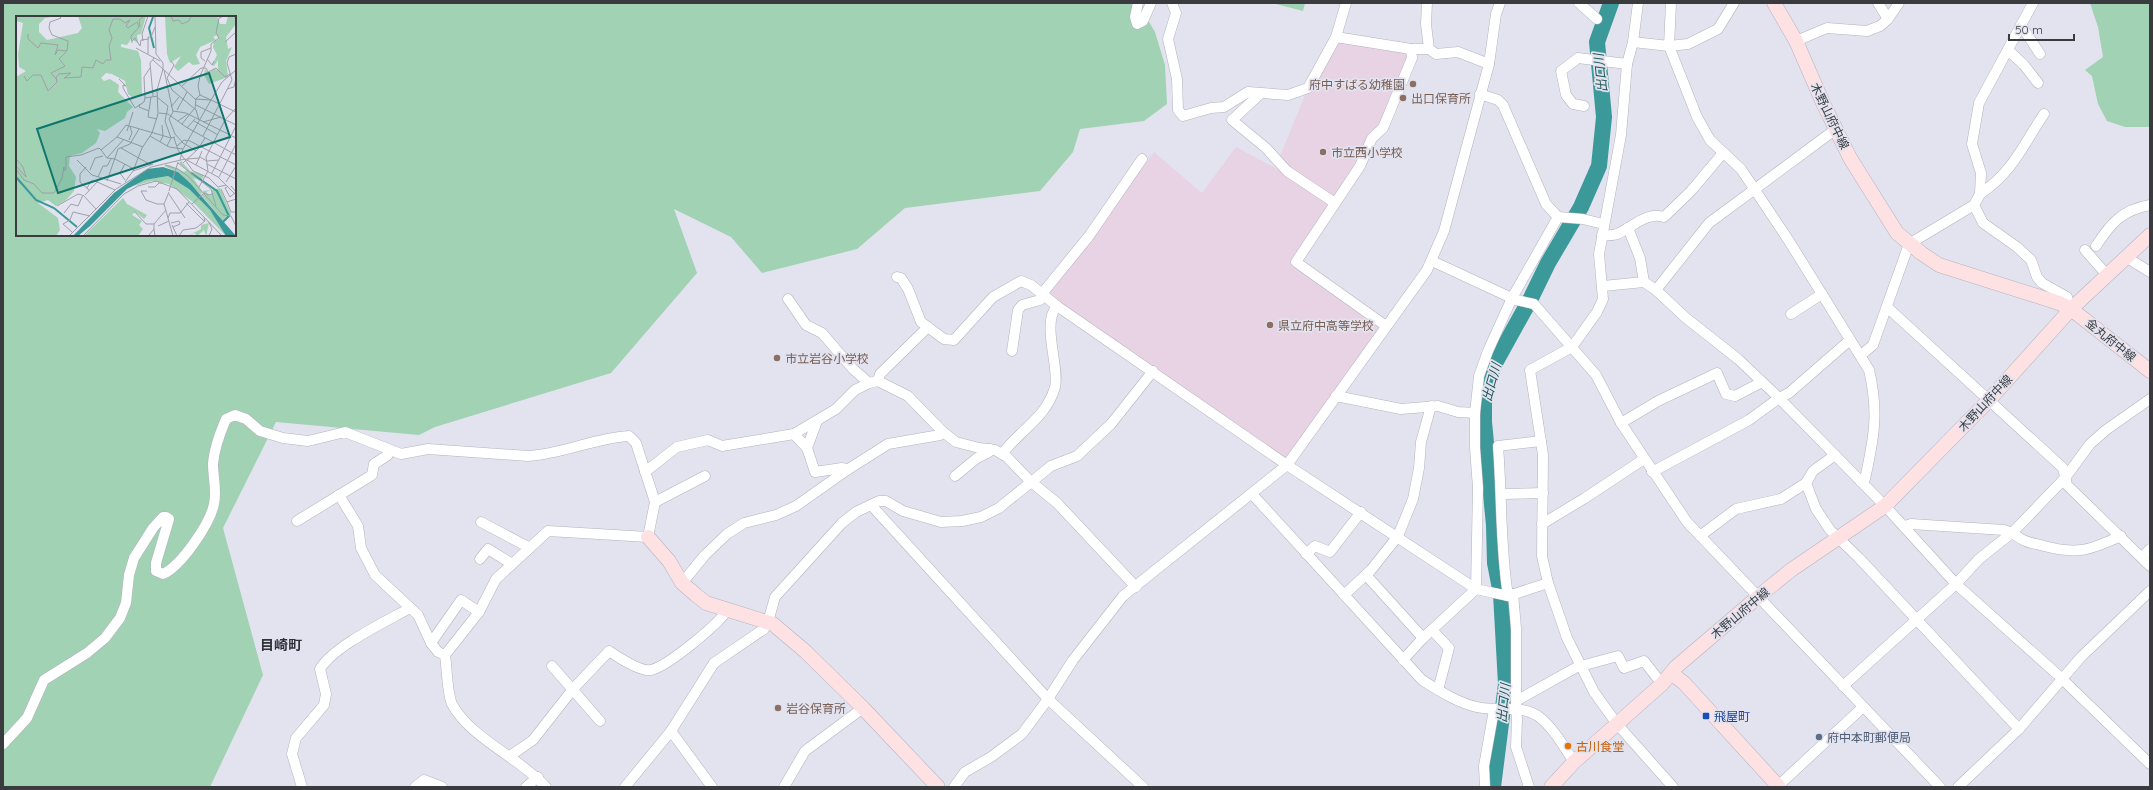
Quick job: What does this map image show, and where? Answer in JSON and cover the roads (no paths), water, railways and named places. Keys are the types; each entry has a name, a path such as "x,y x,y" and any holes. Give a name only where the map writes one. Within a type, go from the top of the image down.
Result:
{"main road":[{"name":"木野山府中線","path":"1551,787 1574,762 1757,597 1791,570 1885,506 1989,400 2071,309 2059,303 1939,265 1909,244 1897,233 1850,158 1796,41 1774,3"},
{"path":"2071,309 2150,235"},
{"name":"金丸府中線","path":"2071,309 2150,371"},
{"path":"648,537 669,561 682,583 706,603 768,622 806,652 863,708 938,787"},
{"path":"1667,678 1684,683 1778,787"}],"street":[{"path":"1138,3 1135,17 1137,24 1143,21 1151,3"},
{"path":"1172,3 1176,14 1168,39 1177,80 1178,110 1183,116 1212,108 1224,107 1248,92 1288,95 1308,88 1336,37 1346,3"},
{"path":"1427,3 1426,24 1429,49"},
{"path":"954,787 965,772 991,757 1022,734 1048,699 1073,660 1123,596 1287,465 1432,261 1444,231 1489,64 1496,14 1500,3"},
{"path":"1579,3 1597,19"},
{"path":"1638,3 1633,42 1627,64 1620,135 1603,224 1599,254 1603,299 1597,312 1572,347 1530,370 1543,454 1542,556 1548,583 1567,638 1594,692 1616,724 1622,728 1672,787"},
{"path":"1671,3 1670,46 1697,117 1710,140 1741,169 1861,355 1869,370 1875,395 1875,420 1873,441 1865,479 1861,482"},
{"path":"1633,42 1670,46 1688,44 1718,29 1734,3"},
{"path":"1878,3 1888,19"},
{"path":"1796,41 1827,28 1867,31 1880,26 1888,19 1899,3"},
{"path":"1869,370 1873,345 1909,244 1974,206 1980,194 1981,173 1972,144 1979,103 2033,3"},
{"path":"2021,25 2040,54"},
{"path":"1336,37 1411,49 1429,49 1436,54 1458,52 1489,64"},
{"path":"1386,326 1296,262 1360,166 1372,138 1383,128 1412,58 1411,49"},
{"path":"2008,50 2024,65 2038,83"},
{"path":"1584,106 1573,104 1566,95 1561,71 1578,58 1627,64"},
{"path":"1232,120 1260,94"},
{"path":"1480,94 1498,100 1503,105 1546,204 1558,217 1583,219 1603,224"},
{"path":"1224,107 1232,120 1266,148 1287,171 1335,203"},
{"path":"1980,194 1997,182 2014,162 2044,114"},
{"path":"1656,290 1710,223 1836,130"},
{"path":"1602,235 1616,234 1628,228 1637,221 1658,215 1664,217 1691,191 1724,153"},
{"path":"1012,351 1018,310 1022,305 1040,300 1044,296 1045,290 1089,236 1142,159"},
{"path":"2096,246 2111,224 2136,208 2150,205"},
{"path":"1974,206 1983,223 2017,247 2031,260 2037,277 2042,283 2067,297 2071,309"},
{"path":"1403,660 1423,638 1476,589 1478,488 1475,448 1475,413 1479,376 1488,351 1558,217"},
{"path":"1628,228 1640,258 1644,282"},
{"path":"2085,250 2107,275"},
{"path":"2126,257 2150,272"},
{"path":"1432,261 1514,299 1534,304 1596,375 1621,423 1652,472 1687,522 1940,787"},
{"path":"897,278 901,278 908,289 921,322 944,339 954,340 993,298 1020,281 1031,285 1057,306 1287,465 1398,536 1476,589 1488,593 1510,595 1548,583"},
{"path":"1603,286 1644,282 1656,290 1686,318 1738,359 1779,398 1905,526 1930,558 1956,584 2150,764"},
{"path":"1791,314 1822,294"},
{"path":"788,299 806,325 822,333 853,369 874,382 908,396 943,432 956,442 990,449 1002,454 1030,481 1058,503 1136,587"},
{"path":"1002,454 1010,443 1042,414 1056,387 1051,324 1057,306"},
{"path":"1887,307 2063,468 2067,485 2121,536 2150,566"},
{"path":"645,472 677,447 708,440 722,446 794,434 836,409 855,390 874,382 880,374 928,327"},
{"path":"1652,472 1748,420 1779,398 1789,393 1850,340"},
{"path":"1861,355 1873,345"},
{"path":"625,787 671,731 714,664 764,629 768,622 775,597 842,523 856,512 879,501 886,501 918,516 941,522 962,521 982,517 999,508 1030,481 1051,466 1077,456 1111,424 1153,371"},
{"path":"1621,423 1658,401 1717,373 1726,394 1735,396 1762,382"},
{"path":"1336,396 1401,409 1438,406 1458,412 1475,413"},
{"path":"1843,686 1956,584 1979,559 2012,532 2066,478 2090,444 2106,430 2150,399"},
{"path":"1344,595 1366,575 1398,536 1413,499 1419,468 1421,442 1431,406"},
{"path":"3,744 27,718 44,680 87,653 105,638 120,618 126,603 129,575 134,558 153,528 163,517 169,519 156,563 156,571 163,574 169,572 185,555 208,522 215,503 213,462 220,434 226,419 235,415 246,419 260,431 283,438 308,441 345,432 401,454 428,449 528,456 543,455 610,437 629,436 636,443 655,502 648,537 548,531 496,579 479,612 445,656 451,703 459,715 486,740 538,777 546,787"},
{"path":"807,448 817,421"},
{"path":"682,583 705,554 727,534 744,523 776,515 796,506 847,470 888,444 940,435 943,432"},
{"path":"794,434 807,448 815,472 842,468 847,470"},
{"path":"1529,787 1516,747 1516,628 1503,566 1502,494 1498,446 1541,441"},
{"path":"955,476 976,458 990,452 990,449"},
{"path":"297,521 372,475 374,464 388,455 388,450"},
{"path":"1700,536 1736,509 1781,499 1806,483 1813,472 1835,455"},
{"path":"1542,524 1644,459"},
{"path":"655,502 704,476"},
{"path":"1806,483 1816,509 1838,539 1859,558 1915,620 2018,729"},
{"path":"1502,494 1542,492"},
{"path":"1252,494 1422,680 1438,690 1476,707 1494,710 1516,705 1581,666 1618,656 1624,668 1644,661 1667,678"},
{"path":"339,495 358,526 361,548 375,575 418,615 431,643 438,652 445,656"},
{"path":"871,505 1048,699 1143,787"},
{"path":"1306,554 1315,546 1330,552 1361,512"},
{"path":"481,522 530,548"},
{"path":"1905,526 1911,524 2004,530 2012,532 2023,540 2060,550 2077,552 2097,547 2121,536"},
{"path":"480,559 488,549 512,564"},
{"path":"2142,557 2150,549"},
{"path":"1366,575 1423,638"},
{"path":"1958,787 2018,729 2081,657 2150,591"},
{"path":"431,643 461,600 479,612"},
{"path":"302,787 292,754 296,738 324,705 326,694 320,669 325,660 340,649 410,608"},
{"path":"510,756 533,740 573,689 609,651 623,660 644,669 651,670 683,652 723,618 728,609"},
{"path":"1432,630 1449,648 1438,690"},
{"path":"552,666 600,721"},
{"path":"1516,705 1538,716 1560,740 1574,762"},
{"path":"1778,787 1863,707"},
{"path":"784,787 805,751 863,708"},
{"path":"1485,787 1484,766 1494,710"},
{"path":"671,731 712,787"},
{"path":"526,787 538,777"},
{"path":"414,787 424,780 442,787"}],"waterway":[{"name":"出口川","path":"1493,787 1506,684 1501,594 1495,563 1494,525 1484,422 1484,403 1489,379 1495,363 1531,298 1548,263 1581,207 1599,166 1604,117 1597,42 1611,3"}],"place":[{"name":"府中すばる幼稚園","path":"1413,84"},
{"name":"出口保育所","path":"1403,98"},
{"name":"市立西小学校","path":"1323,152"},
{"name":"県立府中高等学校","path":"1270,325"},
{"name":"市立岩谷小学校","path":"777,358"},
{"name":"岩谷保育所","path":"778,708"},
{"name":"飛屋町","path":"1706,716"},
{"name":"府中本町郵便局","path":"1819,737"},
{"name":"古川食堂","path":"1568,746"}],"district":[{"name":"目崎町","path":"281,645"}]}
